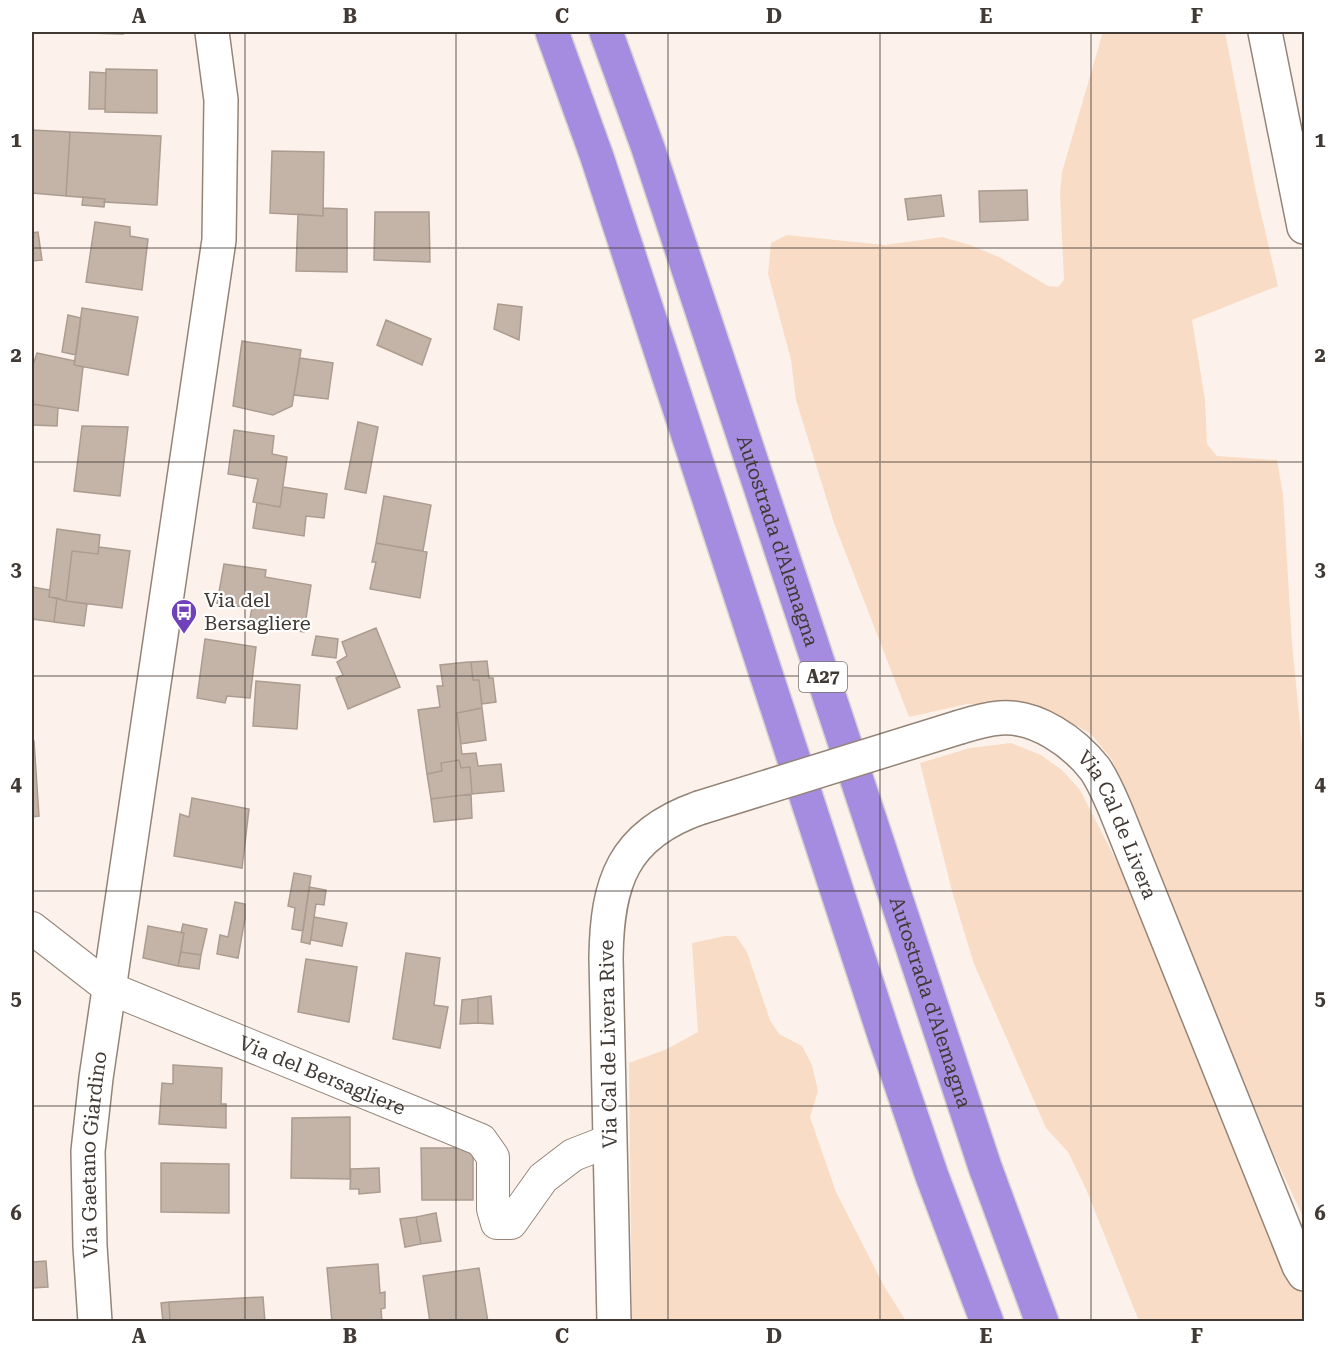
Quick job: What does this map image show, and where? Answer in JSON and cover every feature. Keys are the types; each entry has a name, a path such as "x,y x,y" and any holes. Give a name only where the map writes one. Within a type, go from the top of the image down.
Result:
{"highway":[{"name":"A27","path":"552,32 597,157 885,1038 932,1176 987,1322"},
{"name":"Autostrada d'Alemagna","path":"606,32 648,148 985,1167 1042,1322"}],"street":[{"path":"32,928 110,988 219,240 221,100 212,32"},
{"path":"1265,32 1305,227"},
{"name":"Via Cal de Livera","path":"699,808 960,727 1002,718 1023,720 1048,730 1068,742 1096,770 1116,810 1299,1266 1305,1274"},
{"name":"Via Cal de Livera Rive","path":"614,1322 606,941 612,893 627,860 648,834 678,815 699,808"},
{"name":"Via del Bersagliere","path":"110,988 481,1140 493,1157 493,1209 497,1223 511,1223 543,1178 573,1155 609,1141"},
{"name":"Via Gaetano Giardino","path":"95,1322 90,1246 88,1151 110,988"}],"shaded area":[{"path":"1103,32 1225,32 1256,192 1278,286 1192,320 1205,400 1207,444 1217,456 1277,460 1283,494 1292,643 1304,766 1304,1219 1274,1155 1112,760 1091,734 1062,718 1019,706 967,704 909,717 834,523 796,400 791,360 768,274 771,243 787,235 885,245 942,237 970,245 1001,258 1048,286 1058,287 1064,280 1060,194 1062,172"},
{"path":"1011,743 1041,755 1063,771 1080,790 1119,866 1216,1100 1304,1276 1304,1321 1139,1321 1086,1189 1068,1152 1046,1128 974,964 953,895 920,763 970,748"},
{"path":"736,936 747,952 770,1020 779,1034 802,1046 812,1065 818,1091 810,1117 836,1192 884,1286 906,1321 632,1321 629,1063 667,1049 698,1032 692,943"}],"building":[{"path":"32,32 123,32 123,34 88,33"},
{"path":"106,69 157,70 157,113 105,112"},
{"path":"90,72 106,73 105,109 89,109"},
{"path":"32,130 70,132 66,196 32,193"},
{"path":"70,132 161,136 157,205 104,202 105,199 66,196"},
{"path":"272,151 324,152 323,216 270,213"},
{"path":"1027,190 1028,220 980,222 979,191"},
{"path":"941,195 944,216 908,220 905,199"},
{"path":"83,197 105,199 104,207 82,205"},
{"path":"323,208 347,209 347,272 296,271 298,214 323,216"},
{"path":"375,212 429,212 430,262 374,260"},
{"path":"95,222 130,227 130,236 148,239 142,290 86,282"},
{"path":"38,232 42,260 32,261 32,233"},
{"path":"498,304 522,307 519,340 494,329"},
{"path":"82,308 138,317 128,375 74,365"},
{"path":"68,315 81,318 76,355 62,352"},
{"path":"386,320 431,339 422,365 377,345"},
{"path":"242,341 301,350 292,406 273,415 233,406"},
{"path":"37,353 75,361 74,365 83,367 78,411 32,404 32,365"},
{"path":"300,358 333,363 328,399 294,395"},
{"path":"32,404 58,408 57,426 32,425"},
{"path":"358,422 378,427 366,493 345,489"},
{"path":"82,426 128,427 120,496 74,491"},
{"path":"234,430 274,436 272,454 287,457 280,507 253,502 258,479 228,474"},
{"path":"283,487 327,494 324,518 306,516 304,536 253,528 257,503 280,507"},
{"path":"384,496 431,505 423,551 376,543"},
{"path":"57,529 100,535 98,554 72,551 66,601 49,597"},
{"path":"376,543 427,552 420,598 370,589 376,562 372,562"},
{"path":"99,547 130,551 122,608 66,601 72,551 98,554"},
{"path":"224,564 266,570 265,577 311,585 304,632 249,624 252,608 217,603"},
{"path":"32,587 50,590 49,597 57,598 54,622 32,619"},
{"path":"57,598 87,604 84,626 54,622"},
{"path":"376,628 400,687 348,709 336,678 343,675 337,662 347,656 342,642"},
{"path":"316,636 338,639 336,658 312,655"},
{"path":"205,639 256,647 250,698 227,696 225,703 197,698"},
{"path":"487,661 489,678 493,678 496,702 482,704 479,680 473,680 471,662"},
{"path":"471,662 473,680 479,680 482,708 457,713 462,754 476,753 478,766 501,764 504,791 472,794 470,767 461,768 459,760 441,763 442,771 427,774 418,710 440,707 437,686 443,686 440,665"},
{"path":"256,681 300,685 297,729 253,726"},
{"path":"482,708 486,740 461,744 457,713"},
{"path":"32,741 34,741 39,816 32,817"},
{"path":"459,760 461,768 470,767 472,794 431,799 427,774 442,771 441,763"},
{"path":"471,794 472,818 434,822 431,799"},
{"path":"192,798 249,809 242,868 174,856 180,814 189,817"},
{"path":"294,873 311,876 303,931 292,929 295,908 288,906"},
{"path":"309,887 326,890 324,905 316,904 310,944 301,942"},
{"path":"235,902 245,904 238,958 217,954 220,935 228,937"},
{"path":"314,917 347,923 342,946 311,940"},
{"path":"183,924 207,929 201,955 181,952"},
{"path":"148,926 184,933 178,966 143,958"},
{"path":"181,952 201,955 199,969 178,966"},
{"path":"406,953 440,958 434,1005 448,1007 440,1048 393,1039"},
{"path":"306,959 357,967 349,1022 298,1012"},
{"path":"491,996 493,1024 478,1023 478,998"},
{"path":"478,998 478,1023 460,1024 462,1000"},
{"path":"173,1065 222,1068 221,1104 226,1104 226,1128 159,1124 162,1083 173,1084"},
{"path":"350,1117 350,1179 291,1178 292,1118"},
{"path":"421,1148 473,1148 473,1200 422,1200"},
{"path":"161,1163 229,1164 229,1213 161,1212"},
{"path":"379,1168 380,1192 359,1194 359,1189 350,1189 351,1169"},
{"path":"436,1213 441,1241 421,1244 416,1217"},
{"path":"416,1217 421,1244 405,1247 400,1219"},
{"path":"46,1261 48,1287 32,1288 32,1262"},
{"path":"378,1264 380,1293 385,1292 385,1308 381,1309 382,1322 332,1322 327,1268"},
{"path":"479,1268 488,1322 430,1322 423,1276"},
{"path":"263,1297 265,1322 170,1322 169,1302"},
{"path":"169,1302 170,1322 163,1322 161,1303"}],"place":[{"name":"Via del Bersagliere","path":"184,635"}]}
